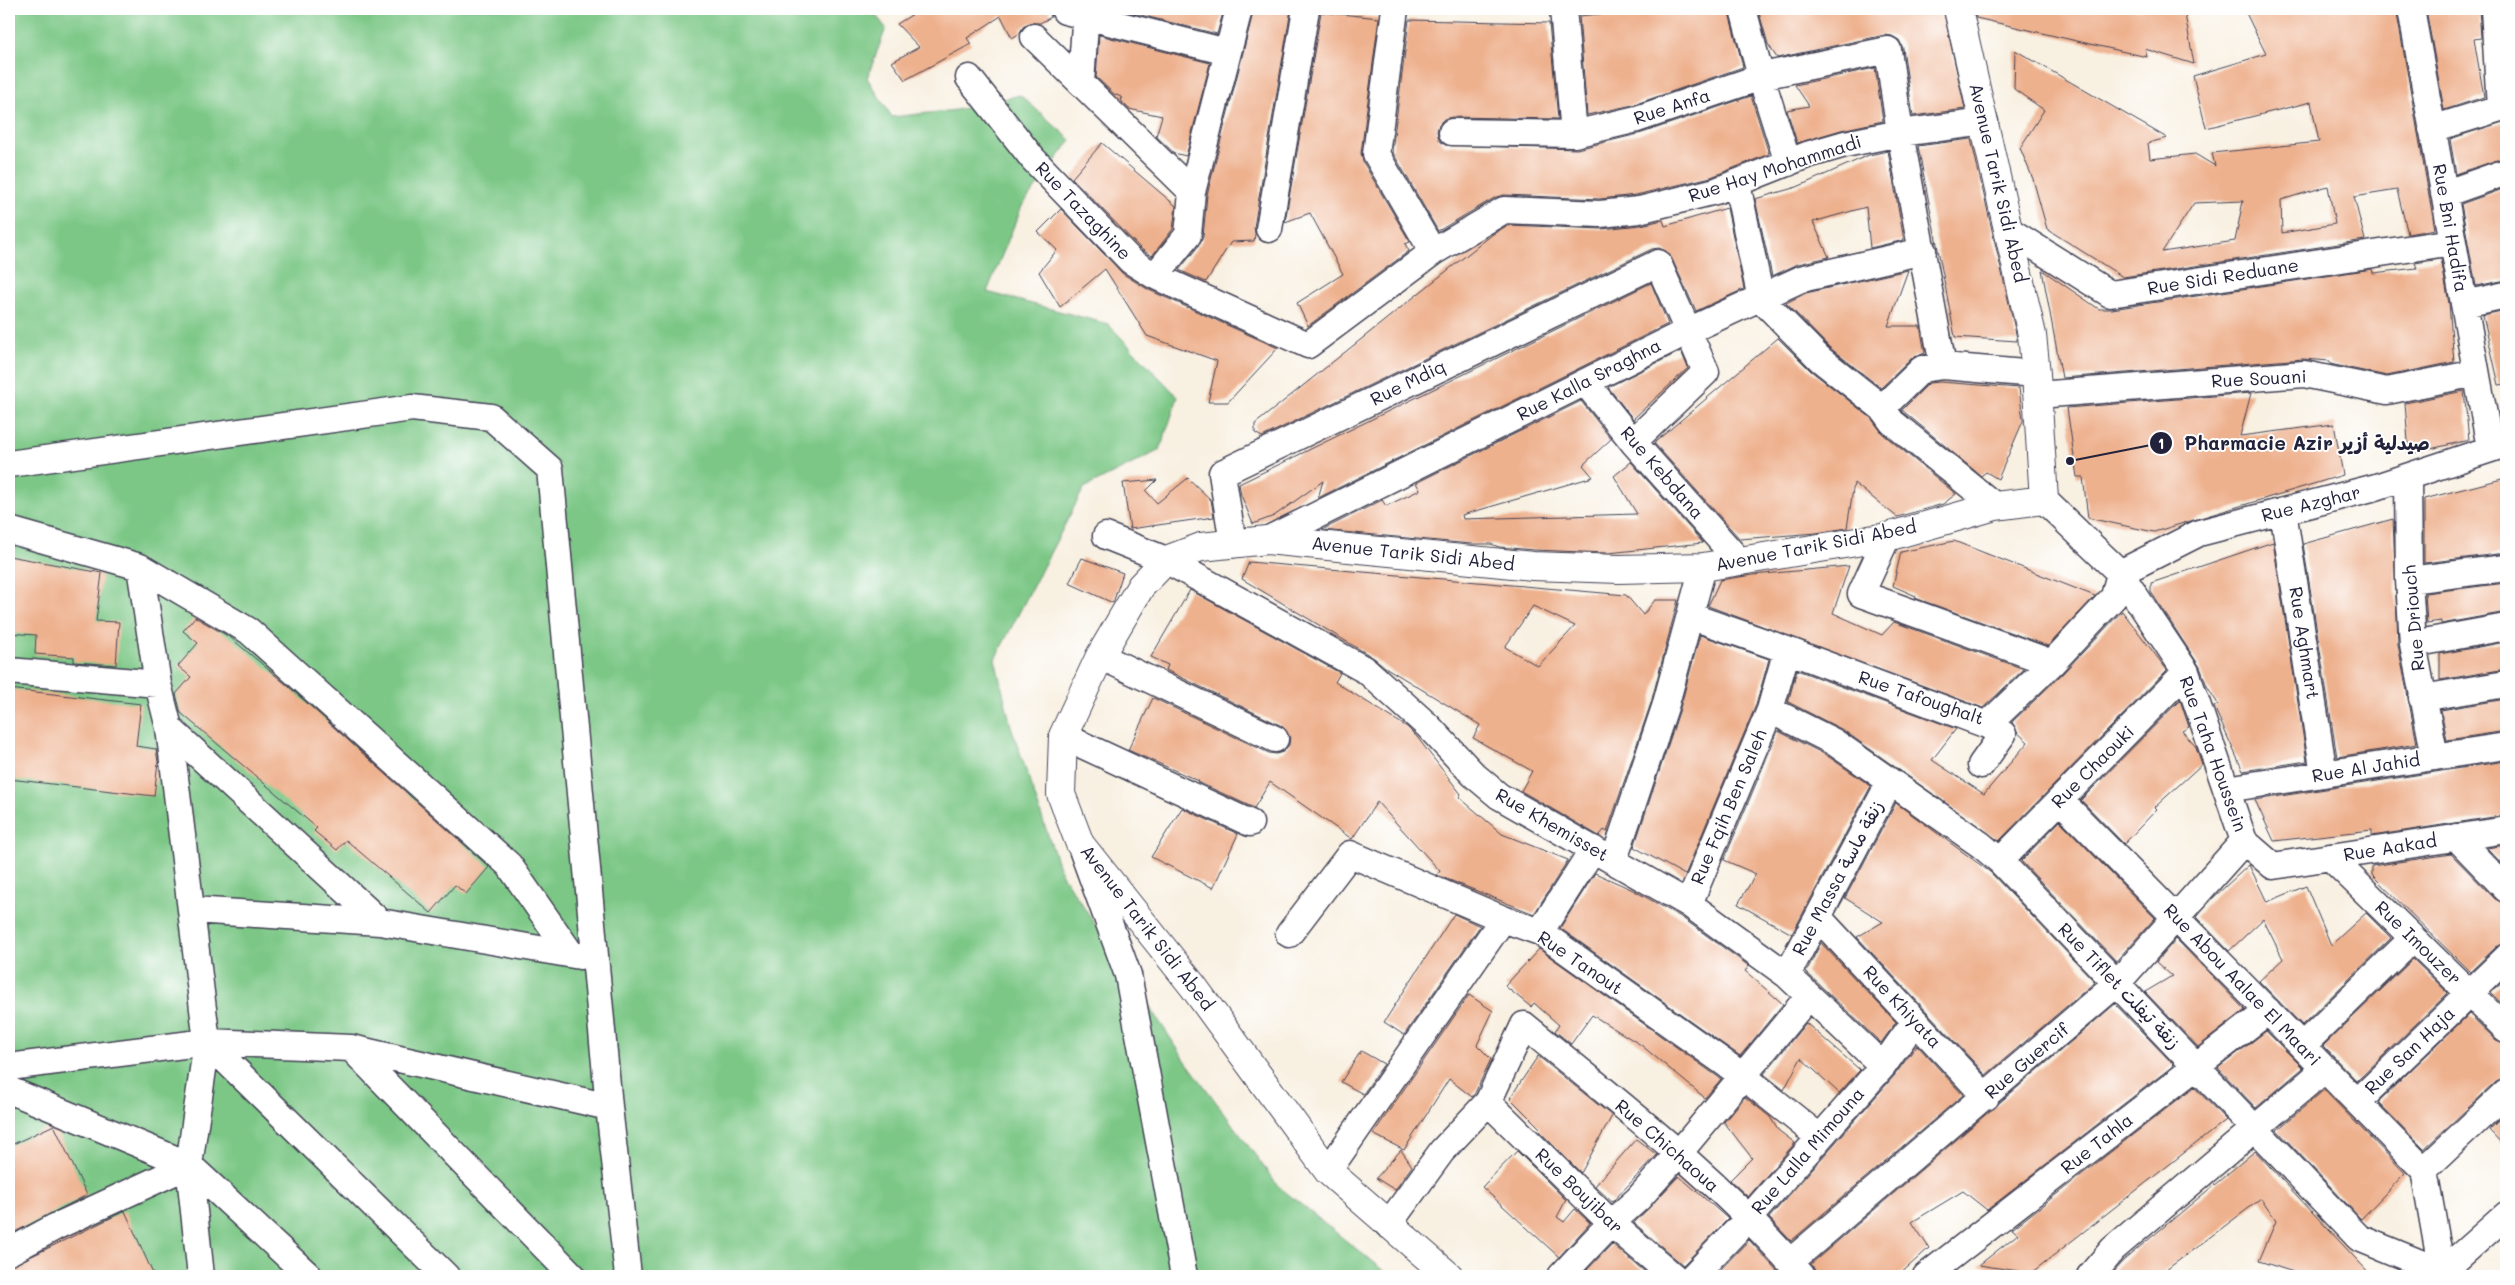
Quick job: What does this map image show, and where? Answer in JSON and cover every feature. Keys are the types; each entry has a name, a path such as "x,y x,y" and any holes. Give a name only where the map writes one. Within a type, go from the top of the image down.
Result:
{"street":[{"path":"1155,276 1188,235 1192,192 1226,52 1239,9"},
{"path":"1269,229 1306,9"},
{"path":"1395,9 1376,154 1433,252"},
{"path":"1563,9 1574,134"},
{"path":"1742,9 1788,163"},
{"name":"Avenue Tarik Sidi Abed","path":"1449,1276 1328,1171 1193,986 1080,844 1061,794 1063,736 1100,656 1141,586 1166,560 1201,547 1266,540 1533,566 1619,569 1704,567 1887,536 1995,506 2044,500 2032,335 2010,231 1958,9"},
{"name":"Rue Bni Hadifa","path":"2411,9 2476,373 2498,446"},
{"path":"2432,129 2500,108 2502,66 2494,9"},
{"path":"1081,83 1079,11 1226,52"},
{"path":"1034,37 1192,192"},
{"name":"Rue Anfa","path":"1452,132 1574,134 1638,119 1761,77 1888,50 1900,133"},
{"name":"Rue Tazaghine","path":"969,78 1033,158 1077,207 1131,262 1155,276 1308,345"},
{"name":"Rue Hay Mohammadi","path":"1308,345 1433,252 1504,210 1600,214 1639,210 1737,184 1788,163 1845,144 1900,133 1985,122"},
{"path":"1900,133 1943,366"},
{"path":"2444,194 2506,172"},
{"path":"1737,184 1761,299 1820,359 1882,408 1892,422 1995,506"},
{"name":"Rue Sidi Reduane","path":"2010,231 2110,294 2453,242"},
{"name":"Rue Kalla Sraghna","path":"1266,540 1688,331 1801,279 1923,251"},
{"name":"Rue Mdiq","path":"1233,544 1222,473 1658,263 1688,331"},
{"path":"2464,304 2506,295"},
{"path":"1632,442 1706,372 1688,331"},
{"name":"Rue Souani","path":"1882,408 1922,369 1943,366 2037,384 2304,374 2387,391 2476,373"},
{"name":"Rue Kebdana","path":"1586,382 1632,442 1740,562"},
{"path":"9,464 412,408 491,417 550,470 583,957 609,1107 628,1276"},
{"name":"Rue Azghar","path":"2120,573 2199,533 2376,487 2498,446"},
{"name":"Rue Driouch","path":"2408,476 2409,580 2414,644 2422,698 2435,757"},
{"name":"Rue Taha Houssein","path":"2044,500 2120,573 2186,672 2244,841 2273,866"},
{"name":"Rue Aghmart","path":"2283,511 2324,774"},
{"path":"9,530 140,568 249,631 510,864 583,957"},
{"name":"Rue Khemisset","path":"1106,536 1166,560 1366,672 1428,726 1474,775 1499,796 1689,904 1787,975 1883,1066"},
{"path":"1887,536 1861,594 2052,662"},
{"path":"1540,932 1603,854 1665,706 1704,567"},
{"path":"140,568 158,684 170,728 193,910 207,1042 189,1165 201,1276"},
{"path":"2409,580 2506,568"},
{"name":"Rue Tafoughalt","path":"1690,616 1787,650 1987,725 2052,662 2114,597 2120,573"},
{"path":"2414,644 2506,627"},
{"name":"Rue Fqih Ben Saleh","path":"1689,904 1770,710 1787,650"},
{"path":"1100,656 1275,739"},
{"path":"9,671 158,684"},
{"name":"Rue Chaouki","path":"2000,861 2186,672"},
{"path":"2422,698 2506,684"},
{"name":"Rue Tiflet زنقة تيفلت","path":"1770,710 1834,742 1981,845 2000,861 2359,1238 2447,1274"},
{"path":"1981,765 2002,734 1987,725"},
{"path":"170,728 380,922"},
{"path":"1063,736 1250,823"},
{"name":"Rue Al Jahid","path":"2226,788 2506,746"},
{"name":"Rue Massa زنقة ماسة","path":"1787,975 1890,782"},
{"name":"Rue Abou Aalae El Maari","path":"2060,800 2424,1170"},
{"name":"Rue Aakad","path":"2273,866 2506,830"},
{"path":"2456,837 2506,889"},
{"name":"Rue Guercif","path":"1796,1269 1986,1097 2117,984 2244,841"},
{"path":"1080,844 1128,974 1184,1276"},
{"name":"Rue Tanout","path":"1289,934 1350,854 1503,919 1540,932 1743,1076 1819,1137"},
{"name":"Rue Imouzer","path":"2330,857 2506,1029"},
{"path":"193,910 380,922 583,957"},
{"name":"Rue Khiyata","path":"1818,918 1986,1097"},
{"path":"1328,1171 1503,919"},
{"path":"2302,1046 2413,938"},
{"name":"Rue San Haja","path":"2357,1102 2506,958"},
{"path":"1561,1276 1611,1223 1638,1199 1679,1153 1809,996"},
{"name":"Rue Tahla","path":"1926,1276 2268,1011"},
{"name":"Rue Lalla Mimouna","path":"1693,1276 1748,1219 1883,1066 1915,1021"},
{"name":"Rue Chichaoua","path":"1488,1102 1524,1025 1679,1153 1748,1219 1796,1269"},
{"path":"9,1067 207,1042 351,1048 609,1107"},
{"path":"207,1042 446,1276"},
{"path":"351,1048 573,1276"},
{"path":"2090,1276 2113,1249 2325,1069"},
{"path":"9,1090 189,1165 309,1276"},
{"path":"2447,1274 2424,1170 2506,1093"},
{"path":"1388,1225 1442,1151 1488,1102"},
{"name":"Rue Boujibar","path":"1488,1102 1611,1223 1673,1276"},
{"path":"9,1252 54,1227 189,1165"},
{"path":"2447,1274 2506,1215"}],"green space":[{"path":"9,9 871,9 886,28 867,78 892,117 956,110 1020,95 1071,140 1022,206 987,292 1108,324 1178,397 1160,450 1084,488 995,659 1011,726 1061,873 1185,1060 1278,1186 1390,1276 9,1276"}],"building":[{"path":"921,9 1049,9 1051,17 1040,23 1030,23 1012,38 1001,16 967,38 971,44 905,80 892,62 919,47 897,24"},
{"path":"1117,9 1224,9 1217,34"},
{"path":"1254,9 1291,9 1254,227 1254,241 1231,242 1206,282 1179,270 1200,244 1203,237 1207,195"},
{"path":"1652,9 1728,9 1743,67 1633,105 1587,115 1579,16"},
{"path":"1758,9 1943,9 1965,109 1913,116 1903,48 1899,40 1892,36 1885,35 1777,58 1768,44"},
{"path":"1974,9 2184,9 2194,64 2145,49 2147,57 1976,18"},
{"path":"2257,9 2396,9 2435,229 2408,234 2397,190 2354,197 2365,240 2123,277 2047,229 2033,179 2020,148 2044,110 2014,89 2015,50 2167,138 2148,143 2150,159 2195,154 2215,166 2212,153 2319,142 2311,102 2206,128 2193,76 2266,54 2246,13","holes":["2328,186 2335,224 2282,233 2281,200","2243,201 2235,241 2162,252 2194,203"]},
{"path":"2426,9 2479,9 2481,38 2474,39 2484,97 2444,110"},
{"path":"1321,12 1379,18 1361,153 1363,162 1410,242 1405,244 1409,251 1308,326 1297,303 1343,274 1310,213 1285,222"},
{"path":"1409,20 1549,23 1558,119 1452,117 1444,119 1439,124 1437,131 1439,140 1445,145 1577,149 1642,133 1751,96 1769,154 1711,177 1636,195 1600,199 1504,195 1496,197 1438,231 1392,151"},
{"path":"1099,35 1210,63 1186,156 1174,153 1156,136 1162,116 1129,109 1122,102 1121,97 1114,94 1096,77"},
{"path":"1875,68 1883,121 1841,130 1797,143 1787,110 1809,106 1795,85"},
{"path":"2506,121 2506,157 2456,174 2450,139"},
{"path":"1971,139 2017,341 1955,337 1918,146"},
{"path":"1102,143 1176,206 1173,229 1152,256 1141,249 1072,178"},
{"path":"1888,151 1904,240 1870,248 1866,207 1813,222 1829,257 1798,264 1772,276 1755,199 1797,187 1869,155"},
{"path":"2506,188 2506,280 2476,286 2461,204"},
{"path":"1727,208 1744,289 1696,311 1671,257 1666,251 1659,248 1652,249 1262,437 1255,433 1255,424 1493,234 1508,225 1602,229 1641,225 1663,220 1665,226"},
{"path":"1061,209 1123,274 1149,290 1278,348 1228,402 1208,402 1217,361 1147,336 1105,269 1060,307 1039,272 1057,250 1038,232"},
{"path":"2441,259 2449,304 2454,362 2387,376 2330,364 2330,361 2303,359 2062,378 2042,270 2099,309 2112,309 2372,269 2373,273 2417,268 2415,263"},
{"path":"1908,270 1888,326 1920,326 1925,353 1912,358 1881,388 1830,348 1786,303 1806,293"},
{"path":"1651,283 1668,324 1318,498 1323,481 1274,516 1253,524 1241,495 1239,484"},
{"path":"2506,310 2506,384 2499,385 2483,315"},
{"path":"1778,338 1811,371 1871,418 1883,434 1956,494 1943,504 1897,517 1854,483 1847,528 1816,533 1740,539 1654,443"},
{"path":"1681,351 1688,368 1633,419 1608,387"},
{"path":"1940,382 2019,388 2023,421 1998,479 1986,472 1981,476 1902,410 1929,383"},
{"path":"2464,391 2469,440 2409,454 2405,403"},
{"path":"2251,393 2240,436 2334,424 2343,475 2154,532 2088,518 2083,477 2077,477 2067,408"},
{"path":"1581,401 1611,439 1583,465 1593,477 1462,515 1463,519 1637,514 1614,476 1631,462 1703,543 1608,553 1534,550 1499,547 1491,544 1471,544 1322,530 1382,500 1386,506 1420,490 1416,483"},
{"path":"1188,478 1211,500 1214,517 1130,529 1123,483 1157,480 1146,491 1157,503"},
{"path":"2506,478 2506,553 2424,563 2424,499"},
{"path":"2393,519 2398,645 2417,744 2337,757 2303,544"},
{"path":"1954,541 2095,596 2048,646 1915,598 1916,596 1893,586 1901,552"},
{"path":"2273,542 2307,761 2243,771 2214,707 2218,704 2207,686 2200,667 2151,592 2151,583"},
{"path":"9,556 102,573 96,621 119,622 116,665 74,662 74,657 35,654 36,635 9,633"},
{"path":"1082,558 1123,573 1113,603 1069,583"},
{"path":"1249,562 1626,595 1643,615 1655,600 1678,600 1651,703 1607,832 1604,830 1599,836 1521,791 1532,771 1473,738 1480,725 1385,667 1374,658 1242,579","holes":["1533,606 1575,626 1538,666 1505,647"]},
{"path":"1849,566 1833,613 1882,635 1894,622 2024,669 1983,708 1708,606 1720,580"},
{"path":"2506,583 2506,612 2441,624 2441,621 2427,623 2425,593"},
{"path":"1190,590 1340,673 1335,682 1407,727 1417,737 1461,794 1459,797 1502,834 1568,860 1534,914 1437,875 1440,871 1377,802 1352,839 1270,782 1254,808 1199,781 1128,750 1153,698 1269,753 1283,752 1289,745 1290,737 1282,726 1166,670 1168,665 1151,657"},
{"path":"2122,611 2167,670 1999,841 1843,730 1788,702 1797,670 1956,729 1932,760 1984,794 2028,742 2017,732 2012,722 2063,673"},
{"path":"195,617 231,638 288,686 489,867 466,894 455,885 431,913 346,840 337,850 314,831 317,828 181,713 176,694 191,677 178,666 198,643 183,631"},
{"path":"1700,635 1769,659 1756,705 1685,875 1634,847 1679,712"},
{"path":"2506,642 2506,669 2440,680 2440,654"},
{"path":"9,689 141,704 136,746 156,749 158,762 154,796 9,779"},
{"path":"2506,699 2506,731 2447,740 2441,710"},
{"path":"2180,700 2189,727 2182,731 2196,747 2202,764 2155,807 2157,809 2124,844 2081,800"},
{"path":"1778,731 1826,755 1871,786 1792,934 1738,904 1756,874 1724,860"},
{"path":"2506,761 2506,815 2372,836 2372,830 2274,841 2255,800"},
{"path":"1896,803 1990,872 2095,982 1986,1075 1857,937 1883,922 1845,898"},
{"path":"1182,808 1238,834 1213,888 1151,857"},
{"path":"2060,821 2155,918 2116,961 2021,861"},
{"path":"2506,845 2506,868 2487,848"},
{"path":"2451,854 2495,899 2506,904 2506,943 2496,947 2470,972 2372,875 2372,866"},
{"path":"2249,865 2267,902 2306,886 2331,945 2366,913 2391,938 2302,1025 2259,981 2283,959 2263,919 2229,951 2196,917 2215,896"},
{"path":"1595,873 1633,890 1681,917 1749,966 1745,971 1783,1004 1740,1056 1560,928"},
{"path":"1454,914 1480,926 1404,1035 1384,1022"},
{"path":"2176,939 2245,1010 2198,1047 2145,992 2172,976 2156,962"},
{"path":"1821,943 1896,1022 1881,1043 1806,972"},
{"path":"1539,949 1721,1079 1705,1098 1641,1045 1592,1015 1571,1044 1555,1031 1559,1025 1534,1003 1531,1007 1505,986"},
{"path":"2413,959 2448,993 2357,1081 2323,1046"},
{"path":"2506,979 2506,1008 2491,993"},
{"path":"1469,995 1493,1011 1477,1045 1491,1059 1475,1093 1472,1097 1449,1079 1404,1150 1373,1134"},
{"path":"2115,1004 2174,1065 1987,1210 1963,1191 1912,1222 1929,1248 1898,1276 1817,1276 1811,1264"},
{"path":"2469,1014 2496,1040 2506,1044 2506,1078 2496,1082 2424,1149 2378,1102"},
{"path":"1806,1023 1860,1070 1839,1093 1801,1058 1784,1090 1764,1074"},
{"path":"2266,1031 2303,1068 2256,1108 2218,1068"},
{"path":"1917,1045 1963,1095 1791,1241 1769,1218 1894,1076"},
{"path":"1361,1051 1384,1064 1363,1094 1341,1082"},
{"path":"1538,1056 1612,1116 1581,1173 1538,1130 1540,1128 1510,1098"},
{"path":"2194,1087 2226,1120 2031,1273 1979,1265 2018,1234 2012,1229"},
{"path":"2324,1090 2405,1173 2361,1219 2277,1130"},
{"path":"1745,1097 1770,1117 1778,1130 1795,1143 1748,1197 1730,1180 1752,1158 1724,1122"},
{"path":"2506,1113 2506,1148 2489,1130"},
{"path":"54,1125 87,1195 9,1235 9,1146"},
{"path":"1636,1139 1657,1155 1612,1202 1595,1186"},
{"path":"1401,1150 1412,1166 1395,1190 1376,1178"},
{"path":"1517,1151 1566,1200 1557,1217 1564,1222 1575,1209 1590,1223 1559,1257 1482,1187"},
{"path":"2255,1151 2372,1276 2306,1276 2259,1261 2276,1221 2261,1199 2158,1276 2109,1276 2124,1260"},
{"path":"1679,1176 1728,1219 1683,1265 1634,1223"},
{"path":"125,1211 154,1276 9,1276 9,1267"},
{"path":"1749,1240 1782,1276 1714,1276"},
{"path":"1612,1244 1650,1276 1581,1276"}],"place":[{"name":"Pharmacie Azir صيدلية أزير","path":"2070,461"}]}
